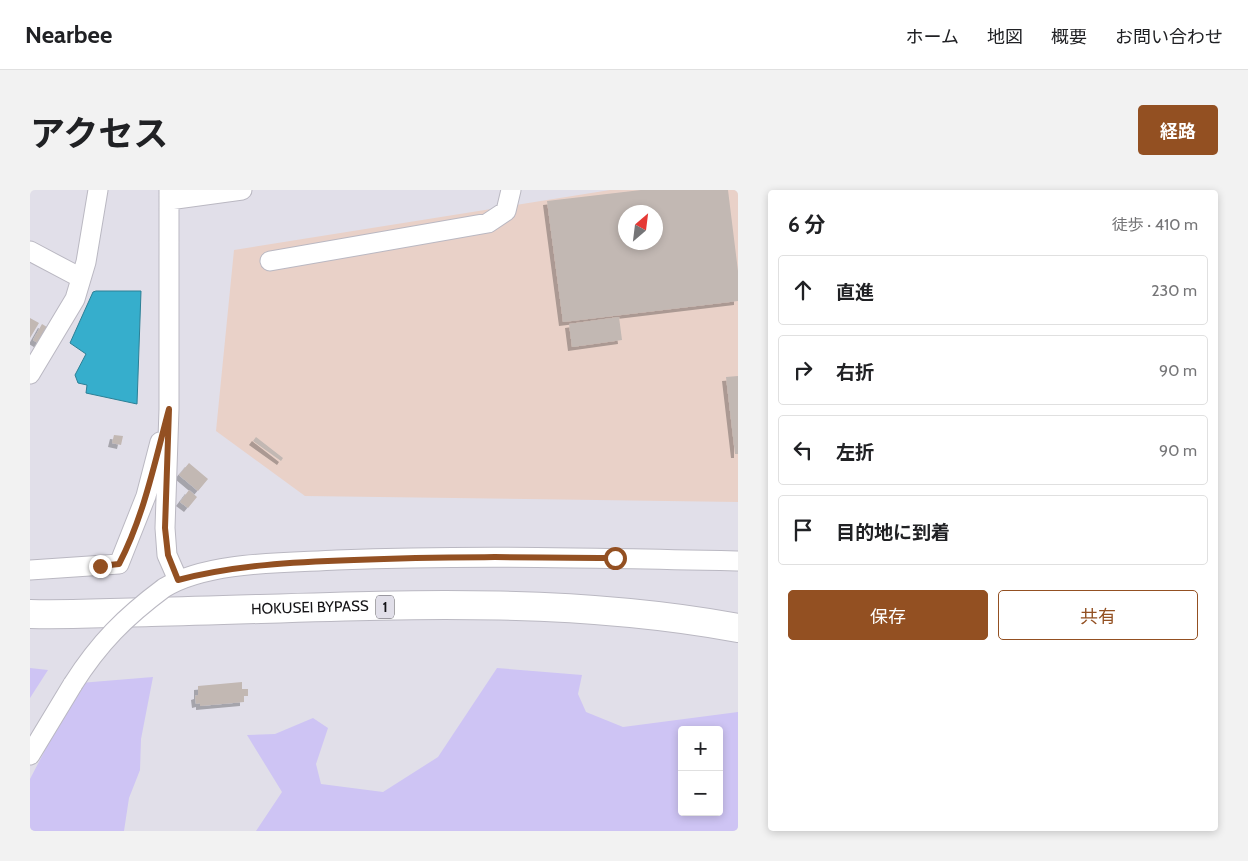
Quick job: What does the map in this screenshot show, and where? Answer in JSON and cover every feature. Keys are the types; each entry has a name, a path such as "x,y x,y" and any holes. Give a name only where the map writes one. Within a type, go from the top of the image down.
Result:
{"highway":[{"name":"HOKUSEI BYPASS","path":"30,614 450,605 552,606 635,612 738,628"}],"street":[{"path":"30,374 75,299 81,278 98,190"},
{"path":"171,584 165,528 169,409 169,195 242,190"},
{"path":"270,261 488,223 506,211 512,190"},
{"path":"30,251 81,278"},
{"path":"30,570 119,564 146,496 169,409"},
{"path":"30,755 86,663 112,631 134,610 171,584 250,565 399,558 597,558 738,561"}],"shaded area":[{"path":"610,190 738,190 738,502 305,496 216,431 234,250"},
{"path":"30,668 48,670 30,698"},
{"path":"497,668 582,675 578,694 586,712 623,727 738,712 738,831 256,831 282,792 247,735 275,734 313,718 328,728 316,764 321,784 383,792 438,757"},
{"path":"153,677 141,739 140,770 129,798 124,831 30,831 30,779 80,683"}],"water":[{"path":"141,291 137,404 86,393 87,385 78,383 75,375 86,354 70,343 93,292"}],"building":[{"path":"641,190 728,190 738,271 738,301 563,322 547,201"},
{"path":"619,317 622,340 572,347 569,324"},
{"path":"30,318 39,323 30,338"},
{"path":"42,324 50,329 41,345 33,340"},
{"path":"738,376 738,454 735,454 726,377"},
{"path":"114,435 123,436 121,445 112,443"},
{"path":"256,437 283,458 281,461 253,441"},
{"path":"189,463 208,479 198,491 179,475"},
{"path":"189,490 197,497 188,508 180,502"},
{"path":"242,682 242,689 248,689 248,696 244,696 244,702 200,706 200,703 196,704 195,696 198,695 198,686"}],"route":[{"path":"100,566 119,564 126,551 146,496 169,409 165,528 168,555 178,580 204,573 274,563 399,558 615,558"}]}
